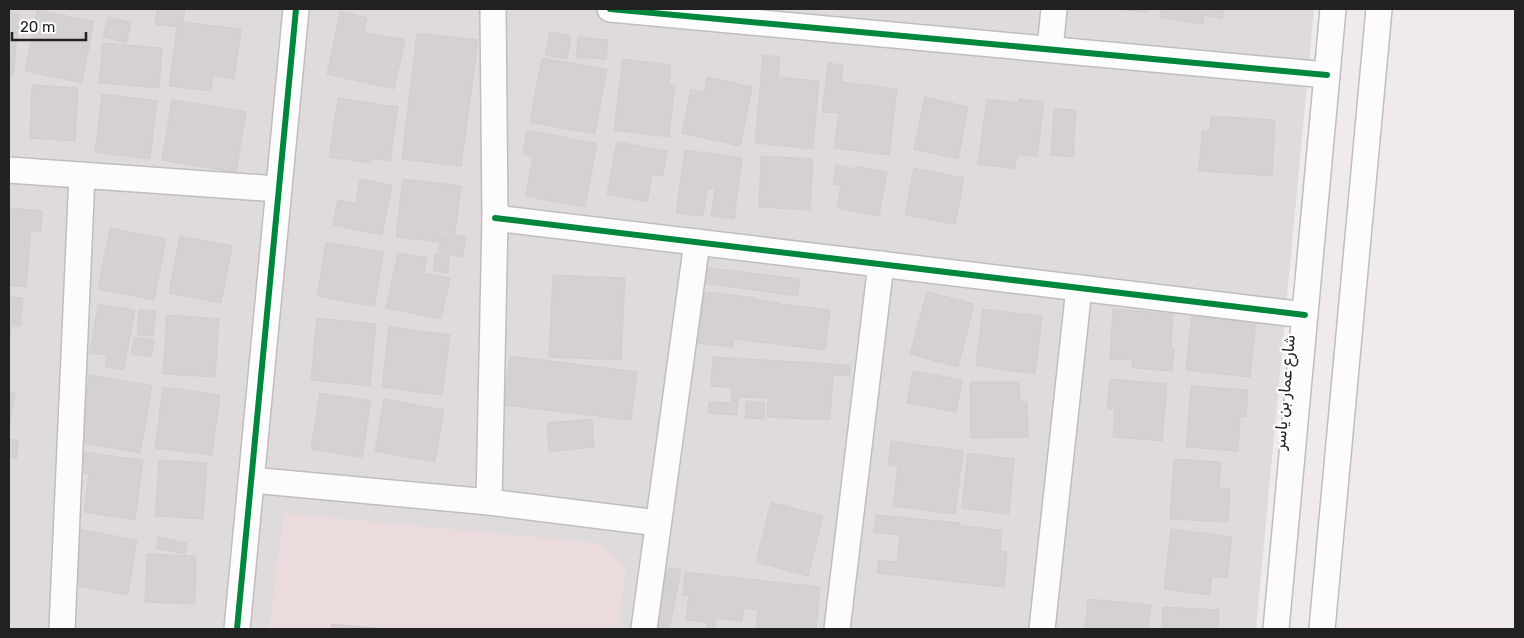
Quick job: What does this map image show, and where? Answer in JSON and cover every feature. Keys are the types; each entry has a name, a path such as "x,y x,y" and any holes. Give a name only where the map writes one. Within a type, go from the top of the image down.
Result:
{"street":[{"path":"237,629 296,9"},
{"path":"489,502 496,218 493,9"},
{"path":"610,9 1327,75"},
{"path":"1050,50 1054,9"},
{"name":"شارع عمار بن ياسر","path":"1276,629 1333,9"},
{"path":"1322,629 1379,9"},
{"path":"9,170 278,189"},
{"path":"62,629 82,175"},
{"path":"496,218 1305,315"},
{"path":"644,629 697,242"},
{"path":"837,629 881,264"},
{"path":"1042,629 1079,288"},
{"path":"251,480 489,502 658,523"}],"shaded area":[{"path":"9,9 1314,9 1256,629 9,629"},
{"path":"284,513 598,543 626,568 618,629 269,629"}],"building":[{"path":"157,9 185,9 183,22 241,29 234,79 213,76 211,91 169,86 177,27 155,24"},
{"path":"1116,9 1148,9 1147,12"},
{"path":"1161,9 1224,9 1222,19 1204,15 1203,24 1160,17"},
{"path":"37,10 94,21 82,83 25,71"},
{"path":"340,12 367,18 364,32 405,40 394,89 327,74"},
{"path":"9,13 19,14 13,76 9,75"},
{"path":"108,17 131,22 126,43 103,37"},
{"path":"550,32 571,36 567,59 545,55"},
{"path":"417,33 478,40 461,166 402,159"},
{"path":"578,37 608,40 606,59 576,57"},
{"path":"103,43 162,48 159,88 99,83"},
{"path":"763,55 780,57 778,77 819,81 813,149 755,143"},
{"path":"542,58 607,69 595,134 530,122"},
{"path":"623,59 671,65 669,85 675,86 669,137 614,130"},
{"path":"828,63 843,65 841,82 897,89 889,155 834,148 839,113 822,112"},
{"path":"707,77 752,87 740,146 682,133 691,89 704,92"},
{"path":"32,85 78,88 75,141 30,138"},
{"path":"102,94 157,101 150,159 95,152"},
{"path":"925,97 968,107 958,159 914,149"},
{"path":"338,98 398,107 390,161 371,158 371,163 329,157"},
{"path":"987,99 1018,103 1019,99 1044,102 1037,157 1017,154 1015,169 978,164"},
{"path":"172,100 246,112 236,172 162,160"},
{"path":"1054,109 1076,110 1073,157 1051,155"},
{"path":"1211,116 1275,120 1272,176 1199,171 1202,131 1210,131"},
{"path":"527,130 597,144 585,207 526,196 533,156 523,154"},
{"path":"617,142 667,151 663,176 652,174 647,202 607,194"},
{"path":"685,150 742,158 734,219 711,216 715,189 707,188 703,216 676,213"},
{"path":"761,156 813,159 810,210 759,207"},
{"path":"836,165 855,169 856,166 887,172 879,216 837,208 841,185 833,184"},
{"path":"914,168 964,178 955,224 905,215"},
{"path":"360,179 392,185 382,235 333,225 338,200 356,203"},
{"path":"403,179 461,186 455,233 440,231 439,242 396,237"},
{"path":"9,208 42,211 41,232 31,230 26,287 9,285"},
{"path":"110,228 166,239 154,300 98,289"},
{"path":"442,233 466,237 462,257 438,252"},
{"path":"180,236 232,246 221,303 169,293"},
{"path":"326,242 384,252 374,306 317,296"},
{"path":"398,253 427,258 424,273 450,278 441,319 386,308"},
{"path":"435,254 449,256 448,273 433,271"},
{"path":"703,267 800,279 798,296 701,283"},
{"path":"553,275 625,278 621,360 549,357"},
{"path":"705,292 830,310 825,350 734,339 733,347 698,343"},
{"path":"927,292 974,304 958,367 910,354"},
{"path":"9,297 23,298 20,326 11,326 9,351"},
{"path":"98,304 135,310 124,370 105,367 107,355 90,353"},
{"path":"983,309 1042,316 1035,374 976,366"},
{"path":"1113,309 1173,314 1171,347 1174,348 1172,371 1132,368 1133,360 1110,359"},
{"path":"139,310 156,311 153,336 137,335"},
{"path":"1192,313 1256,320 1250,377 1186,370"},
{"path":"167,315 219,319 215,377 163,374"},
{"path":"317,318 376,324 370,386 311,380"},
{"path":"389,327 450,335 442,395 382,387"},
{"path":"134,337 154,340 151,357 131,354"},
{"path":"510,356 637,372 631,420 504,405"},
{"path":"713,357 850,365 850,376 833,375 830,420 767,417 768,398 738,397 737,415 709,413 709,402 731,403 732,388 711,386"},
{"path":"913,371 962,380 956,412 907,403"},
{"path":"90,375 152,386 140,453 78,442"},
{"path":"1110,379 1167,384 1162,441 1113,437 1115,409 1107,408"},
{"path":"970,382 1019,382 1020,402 1027,402 1028,437 971,438"},
{"path":"1191,386 1248,390 1246,417 1240,417 1238,451 1186,447"},
{"path":"163,387 220,395 212,455 155,448"},
{"path":"9,392 15,394 9,429"},
{"path":"320,393 371,401 362,457 311,449"},
{"path":"384,399 444,410 435,462 375,451"},
{"path":"746,401 765,403 764,419 745,418"},
{"path":"592,419 594,447 549,452 547,423"},
{"path":"9,439 18,440 17,458 9,458"},
{"path":"891,441 963,451 955,514 893,506 898,466 888,465"},
{"path":"81,452 143,460 135,520 84,512 89,474 79,473"},
{"path":"968,453 1014,459 1009,514 962,508"},
{"path":"1174,459 1221,462 1219,488 1230,488 1228,522 1170,519"},
{"path":"159,460 207,463 203,519 155,516"},
{"path":"771,502 823,516 808,576 756,562"},
{"path":"876,515 960,523 959,526 1002,530 1000,551 1007,552 1004,587 877,573 879,560 897,562 900,535 874,532"},
{"path":"76,529 137,540 128,595 66,584"},
{"path":"1171,529 1232,537 1227,578 1212,576 1210,595 1164,589"},
{"path":"158,537 187,543 185,554 156,548"},
{"path":"147,554 196,556 195,604 145,602"},
{"path":"668,568 681,570 669,629 655,629"},
{"path":"685,572 820,587 816,629 756,629 758,610 744,608 742,621 716,618 715,629 706,629 707,622 686,620 689,595 683,595"},
{"path":"1088,599 1151,605 1148,629 1085,629"},
{"path":"1163,607 1219,610 1218,628 1220,629 1162,629"},
{"path":"332,624 388,629 331,629"}],"cycle path":[{"path":"237,629 296,9"},
{"path":"610,9 1327,75"},
{"path":"495,218 1305,315"}]}
